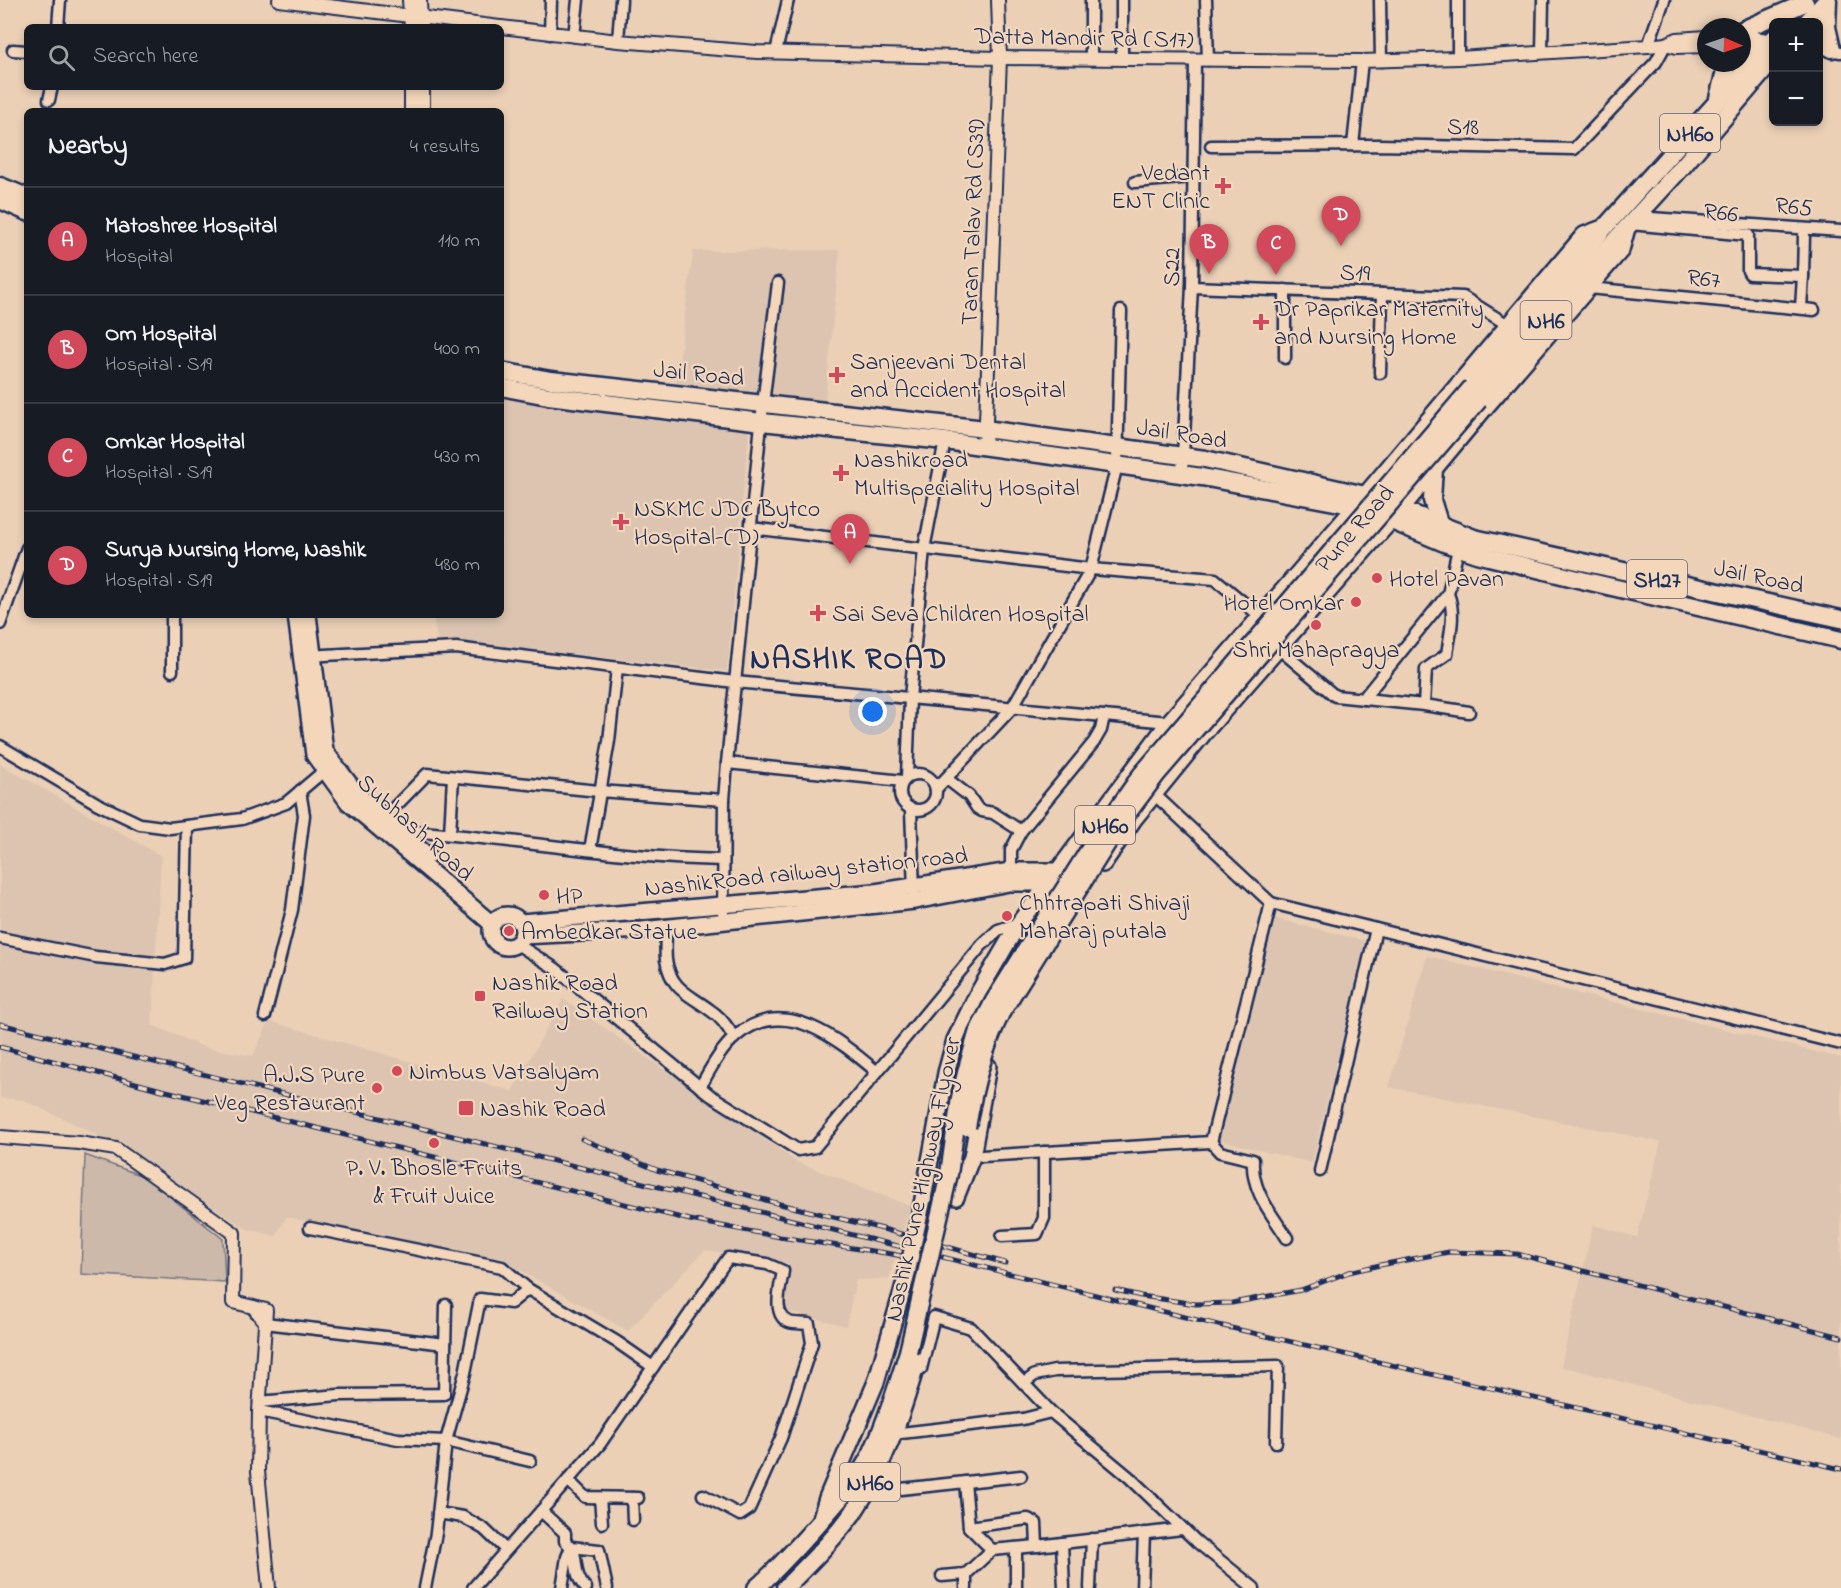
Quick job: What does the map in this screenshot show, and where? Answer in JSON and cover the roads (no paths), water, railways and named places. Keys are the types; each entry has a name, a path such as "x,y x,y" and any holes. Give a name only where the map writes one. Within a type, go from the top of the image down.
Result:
{"main road":[{"path":"1811,18 1828,0"},
{"path":"1828,0 1827,27 1830,52"},
{"path":"1791,18 1806,1"},
{"path":"1751,26 1806,1"},
{"name":"NH60","path":"1605,227 1769,48"},
{"name":"NH6","path":"1631,223 1683,166 1752,82 1769,50"},
{"path":"1718,102 1725,72"},
{"path":"1752,82 1769,75"},
{"path":"9,195 24,209"},
{"name":"Pune Road","path":"956,1197 977,1156 986,1074 1003,1023 1050,945 1134,819 1621,250 1631,223"},
{"name":"Nashik Pune Highway Flyover","path":"785,1588 819,1555 853,1512 875,1474 901,1415 947,1184 960,1098 977,1034 994,1001 1093,844 1141,775 1476,393 1631,223"},
{"path":"820,1522 827,1498 876,1382 906,1278 946,1073 955,1040 977,995 1019,923 1169,722 1361,501 1584,235 1605,227"},
{"name":"Nashik Pune Highway Flyover","path":"756,1588 776,1570 846,1494 871,1452 914,1353 956,1197 972,1096 979,1067 1001,1013 1118,826 1163,766 1476,393 1605,227"},
{"name":"Jail Road","path":"504,372 551,380 985,429 1118,456 1182,474 1361,501"},
{"name":"Jail Road","path":"504,388 548,396 985,447 1205,459 1361,501 1456,542 1841,619"},
{"path":"1434,468 1432,500 1440,526"},
{"name":"Jail Road","path":"1395,515 1440,526 1456,542"},
{"path":"1456,542 1586,581 1841,640"},
{"name":"Subhash Road","path":"297,618 325,751 357,794 495,920"},
{"name":"Subhash Road","path":"308,618 306,656 314,755 348,802 495,920"},
{"name":"NashikRoad railway station road","path":"520,934 723,904 914,894 1011,871 1054,877"},
{"path":"520,934 517,918 508,914 495,920 492,936 498,944 507,947 520,934 666,927 1054,877 1093,880"}],"street":[{"path":"58,24 60,0"},
{"name":"Datta Mandir Rd (S17)","path":"279,0 416,21 458,24"},
{"path":"409,0 416,21"},
{"path":"416,21 420,0"},
{"path":"550,34 551,0"},
{"path":"574,36 578,0"},
{"path":"618,41 621,0"},
{"path":"776,52 788,0"},
{"name":"Taran Talav Rd (S39)","path":"985,447 1000,58 998,0"},
{"path":"1091,0 1091,59"},
{"path":"1122,0 1122,59"},
{"path":"1206,0 1208,60"},
{"path":"1380,0 1381,61"},
{"path":"1458,0 1458,58"},
{"path":"1542,52 1543,0"},
{"path":"1648,46 1664,0"},
{"name":"Datta Mandir Rd (S17)","path":"504,28 618,41 776,52 1195,60 1381,61 1458,58 1648,46 1666,44 1677,39 1697,38"},
{"path":"1751,39 1769,45"},
{"name":"Datta Mandir Rd (S17)","path":"1666,44 1677,47 1697,46"},
{"name":"S18","path":"1211,146 1353,145 1574,149 1656,62 1666,44"},
{"path":"1751,46 1769,46"},
{"path":"13,50 24,51"},
{"name":"S22","path":"1182,474 1192,288 1195,60"},
{"path":"1353,145 1362,61"},
{"path":"49,100 51,90"},
{"path":"411,90 411,108"},
{"path":"423,90 423,108"},
{"path":"1135,182 1193,177"},
{"name":"R65","path":"1631,223 1748,230 1841,231"},
{"name":"R66","path":"1748,230 1748,271 1750,274 1803,276"},
{"path":"1801,308 1804,235"},
{"path":"723,921 724,800 727,763 763,404 778,283"},
{"name":"S19","path":"1192,288 1463,297 1508,325"},
{"name":"R67","path":"1589,288 1814,310"},
{"path":"1285,290 1285,358"},
{"path":"1380,373 1382,294"},
{"path":"945,441 924,549 905,779 899,792 902,803 911,810 922,810 931,805 936,789 1012,708 1091,569 1118,456 1121,311"},
{"path":"751,528 1091,569 1215,579 1260,616"},
{"path":"1363,699 1448,594 1456,542"},
{"path":"0,624 24,556"},
{"path":"1424,705 1426,669 1447,654 1452,622 1452,602 1448,594"},
{"path":"172,618 172,671"},
{"path":"306,656 456,648 735,682 1169,722"},
{"path":"1278,648 1335,696 1469,712"},
{"path":"590,850 609,741 617,668"},
{"path":"1011,871 1011,850 1021,831 1094,742 1101,730 1104,716"},
{"path":"0,746 98,804 140,824 170,828 242,819 286,802 325,770"},
{"path":"727,763 905,779 919,774 930,779 936,789"},
{"path":"384,818 427,774 599,791 724,800"},
{"path":"450,834 453,777"},
{"path":"947,779 969,796 977,808 993,813 1021,831"},
{"path":"265,1016 292,910 304,815 300,791"},
{"path":"1154,794 1271,903 1841,1044"},
{"path":"911,810 914,894"},
{"path":"0,938 96,957 165,964 183,958 187,826"},
{"path":"400,832 450,834 671,859 723,860"},
{"path":"1211,1142 1271,903"},
{"path":"520,934 556,969 700,1087 798,1150 815,1148 982,945 998,930 1019,923"},
{"path":"666,927 666,961 677,986 686,995 711,1010 725,1023 734,1038"},
{"path":"1320,1171 1376,929"},
{"path":"700,1087 718,1057 734,1038 752,1026 772,1020 801,1022 847,1047 877,1072"},
{"path":"0,1137 80,1143 116,1149 234,1233 233,1302 266,1310 259,1406 258,1472 269,1588"},
{"path":"977,1156 1211,1142"},
{"path":"1211,1142 1220,1152 1253,1160 1252,1173 1261,1198 1287,1238"},
{"path":"1002,1236 1037,1234 1044,1218 1044,1152"},
{"path":"310,1228 502,1267 528,1289 653,1366"},
{"path":"472,1588 600,1444 728,1258 767,1264 783,1271 779,1308 783,1317 790,1322 809,1324 812,1343 781,1438 749,1509 740,1515 703,1496"},
{"path":"425,1588 438,1513 446,1441 465,1373 480,1299 511,1304 528,1289"},
{"path":"259,1406 339,1395 444,1394 446,1305"},
{"path":"792,1588 817,1563 873,1492 902,1433 934,1317 971,1328 1051,1412 1129,1477 1182,1529 1254,1588"},
{"path":"265,1322 445,1344"},
{"path":"1024,1383 1035,1375 1054,1371 1278,1366 1276,1442"},
{"path":"259,1406 398,1439 446,1441 530,1461"},
{"path":"902,1433 1023,1419 1051,1412"},
{"path":"873,1492 1021,1476"},
{"path":"568,1480 585,1497 635,1498 633,1520"},
{"path":"965,1482 969,1527 992,1550"},
{"path":"600,1498 602,1522"},
{"path":"541,1511 563,1530 565,1541 572,1547 599,1550 607,1588"},
{"path":"438,1513 463,1516 484,1529 506,1550"},
{"path":"969,1527 1028,1519 1036,1523 1037,1546"},
{"path":"942,1576 966,1574 992,1550 1182,1529"},
{"path":"1142,1588 1144,1533"},
{"path":"1090,1588 1092,1539"},
{"path":"1062,1543 1064,1588"},
{"path":"562,1588 567,1557 572,1547"},
{"path":"572,1547 577,1574 580,1582 586,1588"},
{"path":"1016,1548 1016,1588"},
{"path":"966,1574 966,1588"}],"railway":[{"path":"0,1024 1197,1320 1841,1469"},
{"path":"0,1047 158,1089 690,1220 924,1261"},
{"path":"582,1139 657,1170 1005,1263"},
{"path":"1115,1290 1196,1304 1232,1303 1301,1290 1349,1272 1449,1252 1517,1254 1841,1337"}],"place":[{"name":"Vedant ENT Clinic","path":"1223,186"},
{"name":"Surya Nursing Home, Nashik","path":"1341,246"},
{"name":"Om Hospital","path":"1209,274"},
{"name":"Omkar Hospital","path":"1276,275"},
{"name":"Dr Paprikar Maternity and Nursing Home","path":"1261,322"},
{"name":"Sanjeevani Dental and Accident Hospital","path":"837,375"},
{"name":"Nashikroad Multispeciality Hospital","path":"841,473"},
{"name":"NSKMC JDC Bytco Hospital-(D)","path":"621,522"},
{"name":"Matoshree Hospital","path":"850,564"},
{"name":"Hotel Pavan","path":"1377,578"},
{"name":"Hotel Omkar","path":"1356,602"},
{"name":"Sai Seva Children Hospital","path":"818,613"},
{"name":"Shri Mahapragya","path":"1316,625"},
{"name":"HP","path":"544,895"},
{"name":"Chhtrapati Shivaji Maharaj putala","path":"1007,916"},
{"name":"Ambedkar Statue","path":"509,931"},
{"name":"Nashik Road Railway Station","path":"480,996"},
{"name":"Nimbus Vatsalyam","path":"397,1071"},
{"name":"A.J.S Pure Veg Restaurant","path":"377,1088"},
{"name":"Nashik Road","path":"466,1108"},
{"name":"P. V. Bhosle Fruits & Fruit Juice","path":"434,1143"}],"district":[{"name":"NASHIK ROAD","path":"849,658"}]}
